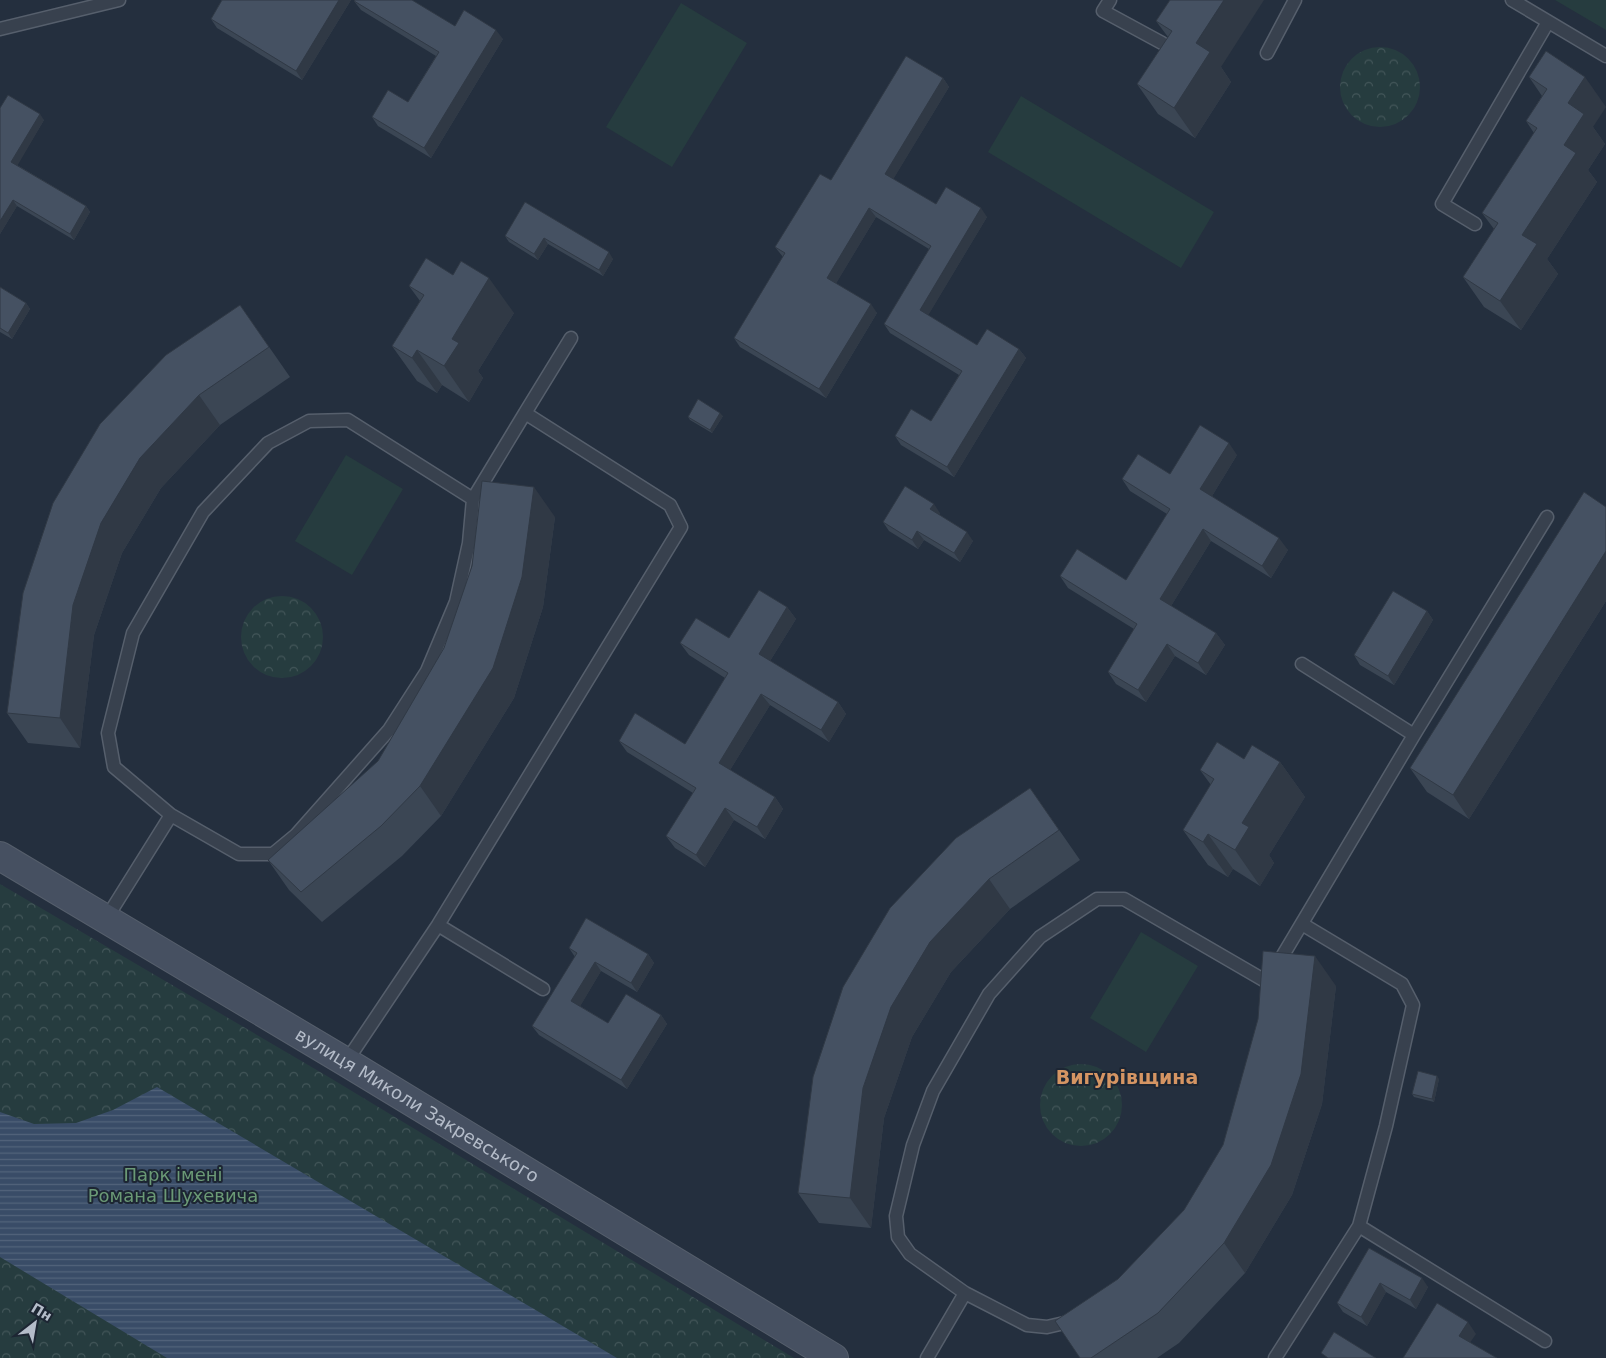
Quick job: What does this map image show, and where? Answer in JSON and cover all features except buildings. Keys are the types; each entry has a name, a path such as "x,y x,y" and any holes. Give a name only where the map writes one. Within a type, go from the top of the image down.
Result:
{"street":[{"name":"вулиця Миколи Закревського","path":"0,856 346,1062 834,1358"}],"lane":[{"path":"0,29 118,0"},
{"path":"1110,0 1103,12 1162,43"},
{"path":"1267,54 1295,0"},
{"path":"1512,0 1606,56"},
{"path":"1475,224 1442,204 1548,22"},
{"path":"473,499 348,420 309,421 268,443 203,512 132,633 108,732 114,767 171,815 239,854 273,854 296,835 390,730 427,671 456,602 469,543 473,499 571,338"},
{"path":"346,1062 438,925 681,527 670,505 525,413"},
{"path":"1267,998 1267,982 1547,517"},
{"path":"1302,664 1414,735"},
{"path":"106,919 171,815"},
{"path":"1087,1315 1067,1323 1048,1327 1027,1325 964,1293 910,1254 898,1237 896,1216 913,1145 933,1091 989,994 1040,937 1097,898 1124,899 1267,982"},
{"path":"1275,1358 1359,1226 1386,1126 1413,1005 1402,984 1302,924"},
{"path":"438,925 543,989"},
{"path":"1359,1226 1545,1341"},
{"path":"926,1358 964,1293"}],"green space":[{"path":"1555,0 1606,0 1606,30"},
{"path":"681,3 747,43 672,167 606,127"},
{"path":"1380,47 1395,50 1408,59 1417,72 1420,87 1417,102 1408,115 1395,124 1380,127 1365,124 1352,115 1343,102 1340,87 1343,72 1352,59 1365,50"},
{"path":"1021,96 1214,212 1181,268 988,152"},
{"path":"346,455 403,489 352,575 295,541"},
{"path":"282,596 298,599 311,608 320,621 323,637 320,653 311,666 298,675 282,678 266,675 253,666 244,653 241,637 244,621 253,608 266,599"},
{"name":"Парк імені Романа Шухевича","path":"0,884 327,1076 794,1358 0,1358"},
{"path":"1141,932 1198,966 1146,1052 1090,1018"},
{"path":"1081,1064 1097,1067 1110,1076 1119,1089 1122,1105 1119,1121 1110,1134 1097,1143 1081,1146 1065,1143 1052,1134 1043,1121 1040,1105 1043,1089 1052,1076 1065,1067"}],"water":[{"path":"157,1087 617,1358 167,1358 0,1257 0,1112 34,1124 76,1123 113,1110"}],"district":[{"name":"Вигурівщина","path":"1127,1077"}]}
